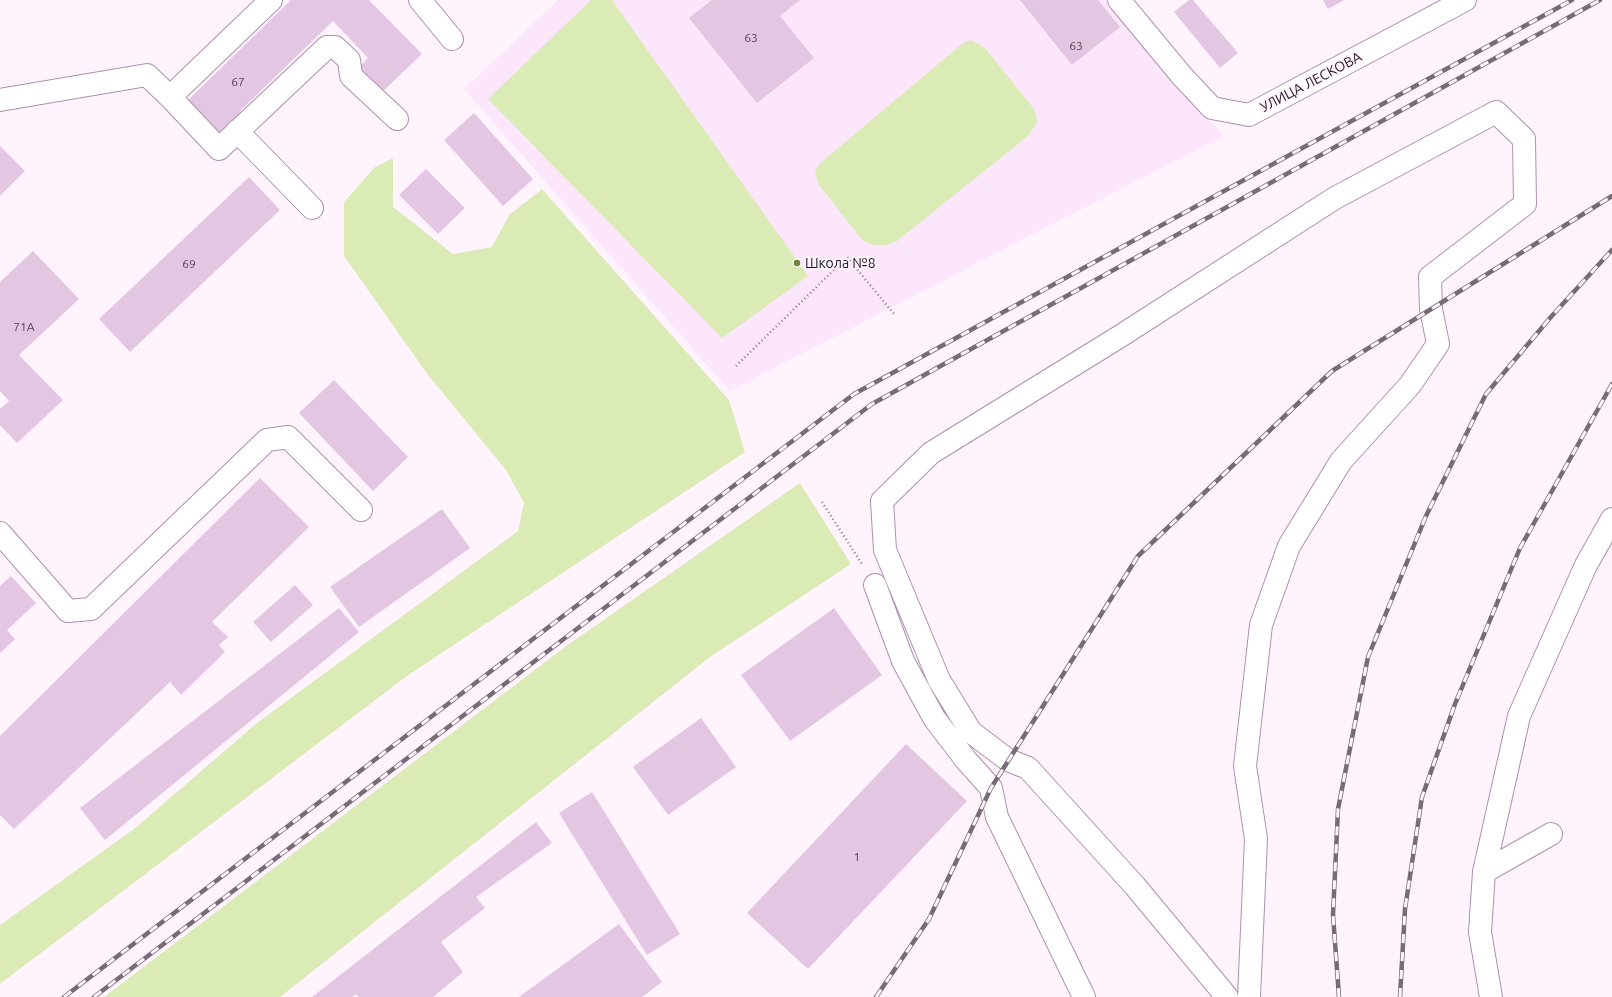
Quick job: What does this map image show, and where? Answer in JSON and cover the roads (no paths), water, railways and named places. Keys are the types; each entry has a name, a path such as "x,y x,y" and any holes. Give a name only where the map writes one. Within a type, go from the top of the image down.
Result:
{"street":[{"path":"170,97 272,0"},
{"path":"420,0 452,39"},
{"name":"УЛИЦА ЛЕСКОВА","path":"1119,0 1182,76 1212,108 1249,115 1444,5 1465,0"},
{"path":"0,100 148,75 219,149 327,47 335,47 349,60 351,76 397,119"},
{"path":"1227,997 1135,886 1028,768 1008,760 971,732 939,680 885,550 882,501 931,453 1119,337 1335,198 1496,112 1524,140 1525,204 1430,277 1430,308 1438,344 1410,385 1341,461 1289,546 1261,625 1245,766 1256,839 1249,997"},
{"path":"237,131 312,208"},
{"path":"0,533 68,611 91,609 267,440 288,437 361,510"},
{"path":"1491,997 1480,932 1484,872 1519,716 1586,565 1612,519"},
{"path":"1586,565 1612,552"},
{"path":"875,585 903,661 934,718 966,760 991,788 997,817 1084,997"},
{"path":"1484,872 1551,834"}],"railway":[{"path":"64,997 854,394 1572,0"},
{"path":"94,997 872,404 1600,0"},
{"path":"876,997 929,919 991,788 1138,556 1332,371 1612,196"},
{"path":"1339,997 1333,915 1338,809 1368,657 1426,516 1486,394 1550,318 1612,250"},
{"path":"1400,997 1405,909 1422,797 1455,704 1520,548 1612,384"}],"place":[{"name":"Школа №8","path":"797,263"}]}
